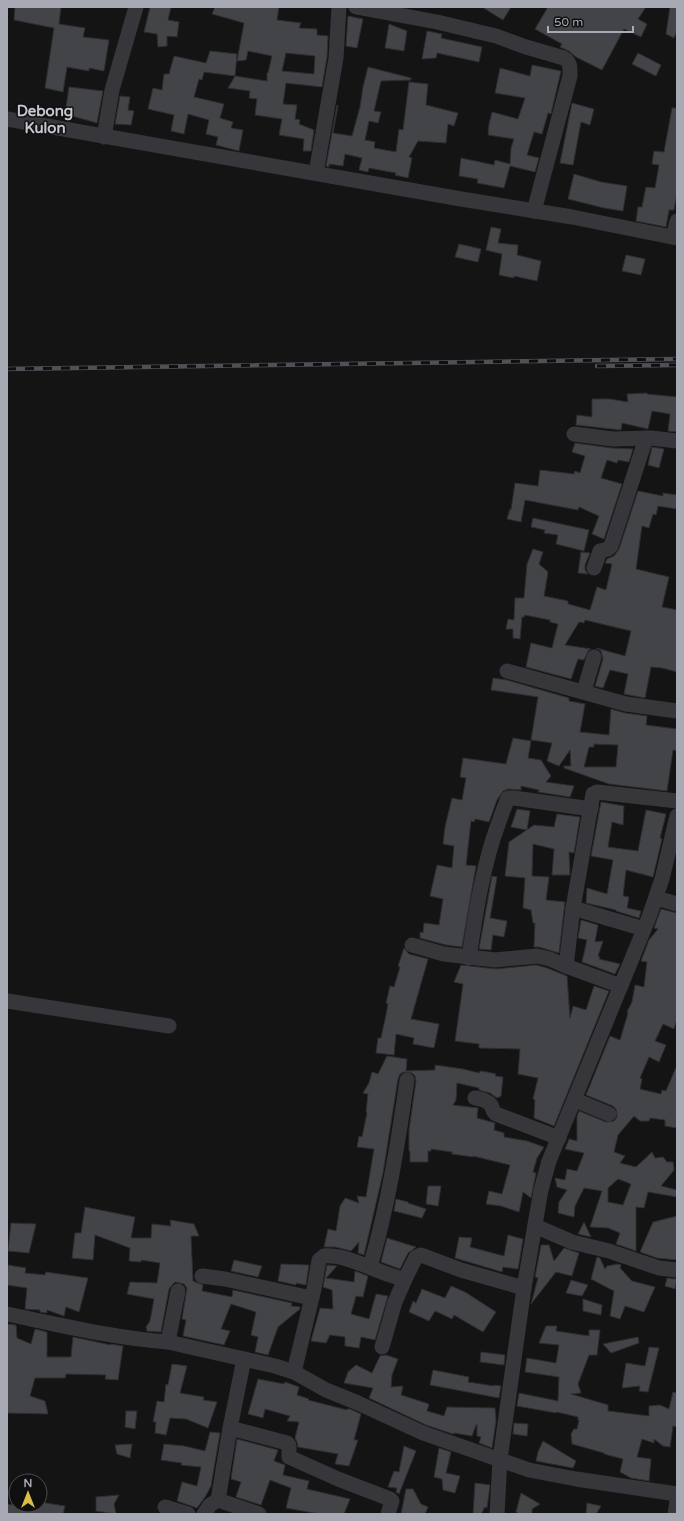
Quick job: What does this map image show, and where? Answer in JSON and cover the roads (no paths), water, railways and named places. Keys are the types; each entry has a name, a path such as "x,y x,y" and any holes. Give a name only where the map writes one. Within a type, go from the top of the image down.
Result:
{"street":[{"path":"104,137 112,90 136,7"},
{"path":"316,173 336,58 339,7"},
{"path":"356,7 496,36 568,60 571,68 570,76 534,211"},
{"path":"7,119 572,217 675,238 677,221"},
{"path":"574,434 613,439 646,438 677,441"},
{"path":"594,568 600,551 610,548 611,546 646,438"},
{"path":"584,691 594,657"},
{"path":"507,671 584,691 626,704 677,711"},
{"path":"566,966 573,908 593,794 596,792 677,801"},
{"path":"469,958 476,910 485,867 503,809 508,798 591,809"},
{"path":"497,1514 500,1459 524,1288 541,1190 549,1161 656,898 677,816"},
{"path":"656,898 677,904"},
{"path":"573,908 644,929"},
{"path":"412,946 444,954 469,958 495,960 537,956 550,959 621,986"},
{"path":"7,1001 169,1026"},
{"path":"370,1267 381,1231 396,1156 407,1080"},
{"path":"475,1098 486,1102 491,1106 492,1112 496,1114 559,1138"},
{"path":"574,1100 609,1114"},
{"path":"535,1226 572,1242 610,1252 659,1268 677,1270"},
{"path":"294,1372 319,1260 322,1257 327,1255 337,1257 405,1279"},
{"path":"382,1347 395,1302 416,1257 421,1255 461,1270 524,1288"},
{"path":"202,1276 225,1279 311,1298"},
{"path":"168,1342 178,1291"},
{"path":"7,1314 76,1328 151,1341 168,1342 276,1366 294,1372 326,1390 358,1403 423,1434 529,1470 576,1479 677,1494"},
{"path":"204,1514 210,1505 218,1500 230,1428 244,1359"},
{"path":"230,1428 287,1443 289,1445 289,1457 392,1501 388,1514"},
{"path":"218,1500 259,1514"},
{"path":"675,1514 677,1500"},
{"path":"165,1507 188,1514"}],"railway":[{"path":"7,369 677,359"},
{"path":"597,366 677,365"}],"district":[{"name":"Debong Kulon","path":"45,120"}]}
